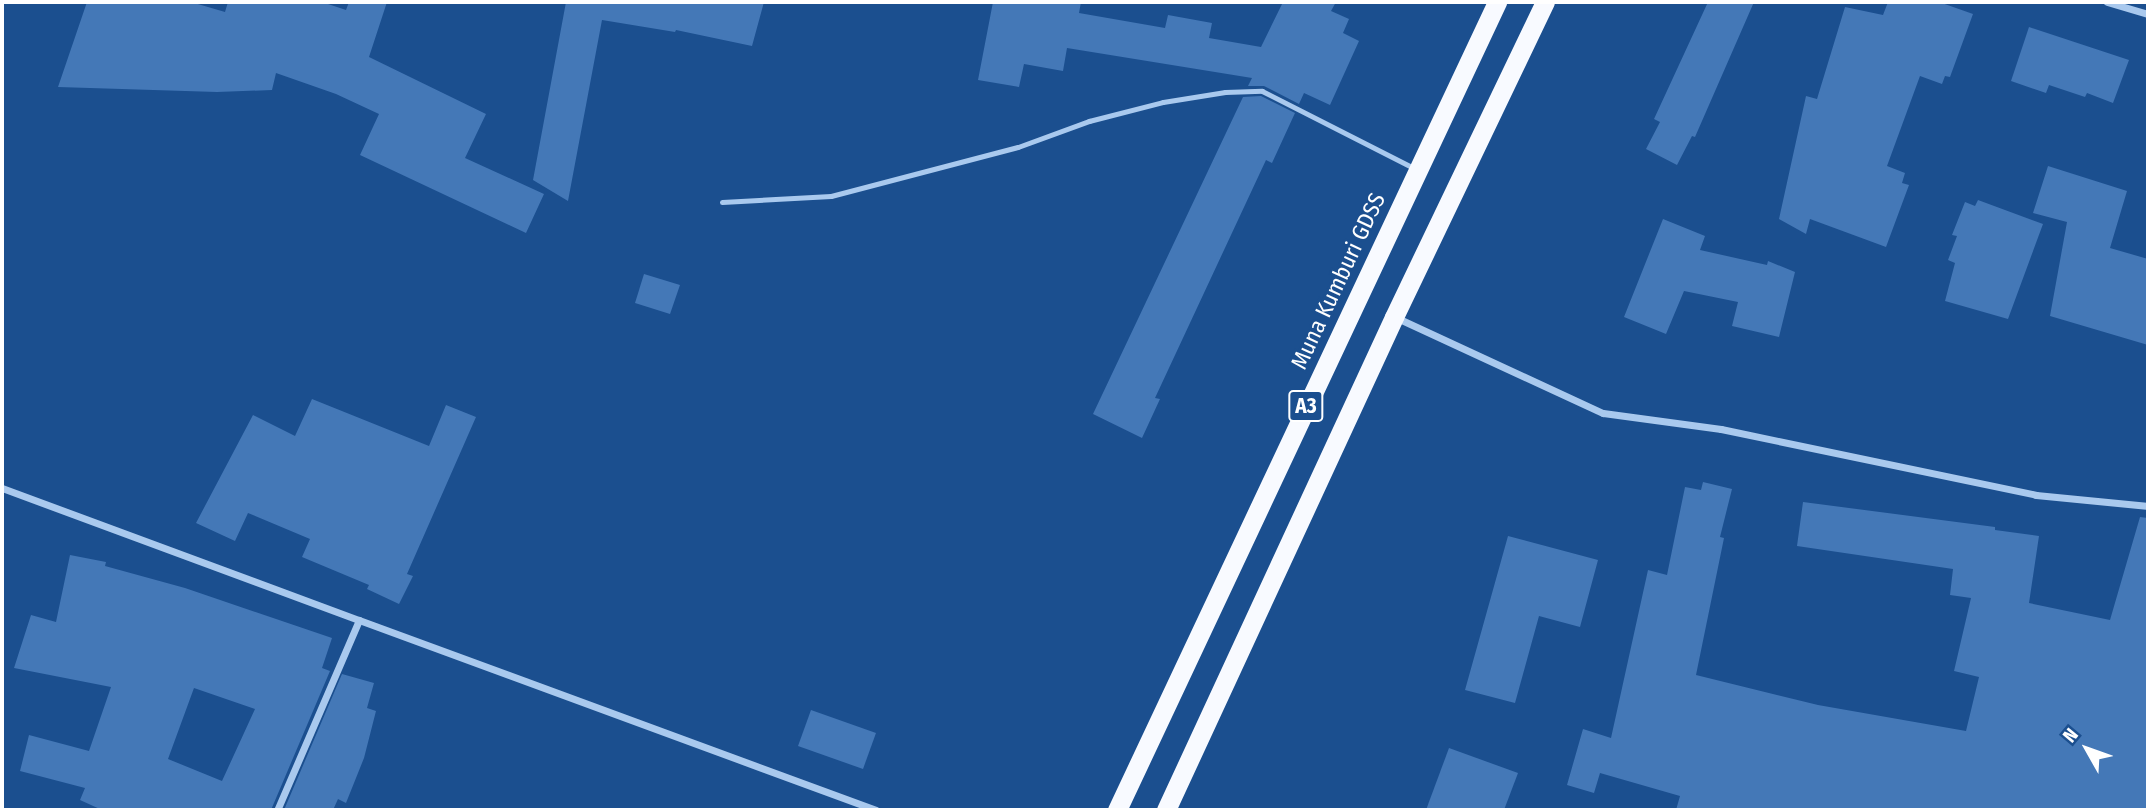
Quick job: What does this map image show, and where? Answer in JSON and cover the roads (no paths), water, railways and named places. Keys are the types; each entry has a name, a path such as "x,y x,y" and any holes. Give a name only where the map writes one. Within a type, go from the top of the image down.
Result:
{"highway":[{"name":"Muna Kumburi GDSS","path":"1117,810 1497,2"},
{"name":"A3","path":"1167,810 1394,317 1545,2"}],"street":[{"path":"2107,2 2148,13"},
{"path":"1394,317 1603,413 1721,429 2036,495 2148,506"},
{"path":"2,488 876,810"},
{"path":"277,810 359,620"}],"lane":[{"path":"722,202 831,196 1018,147 1089,121 1163,102 1225,92 1262,91 1417,170"}]}
